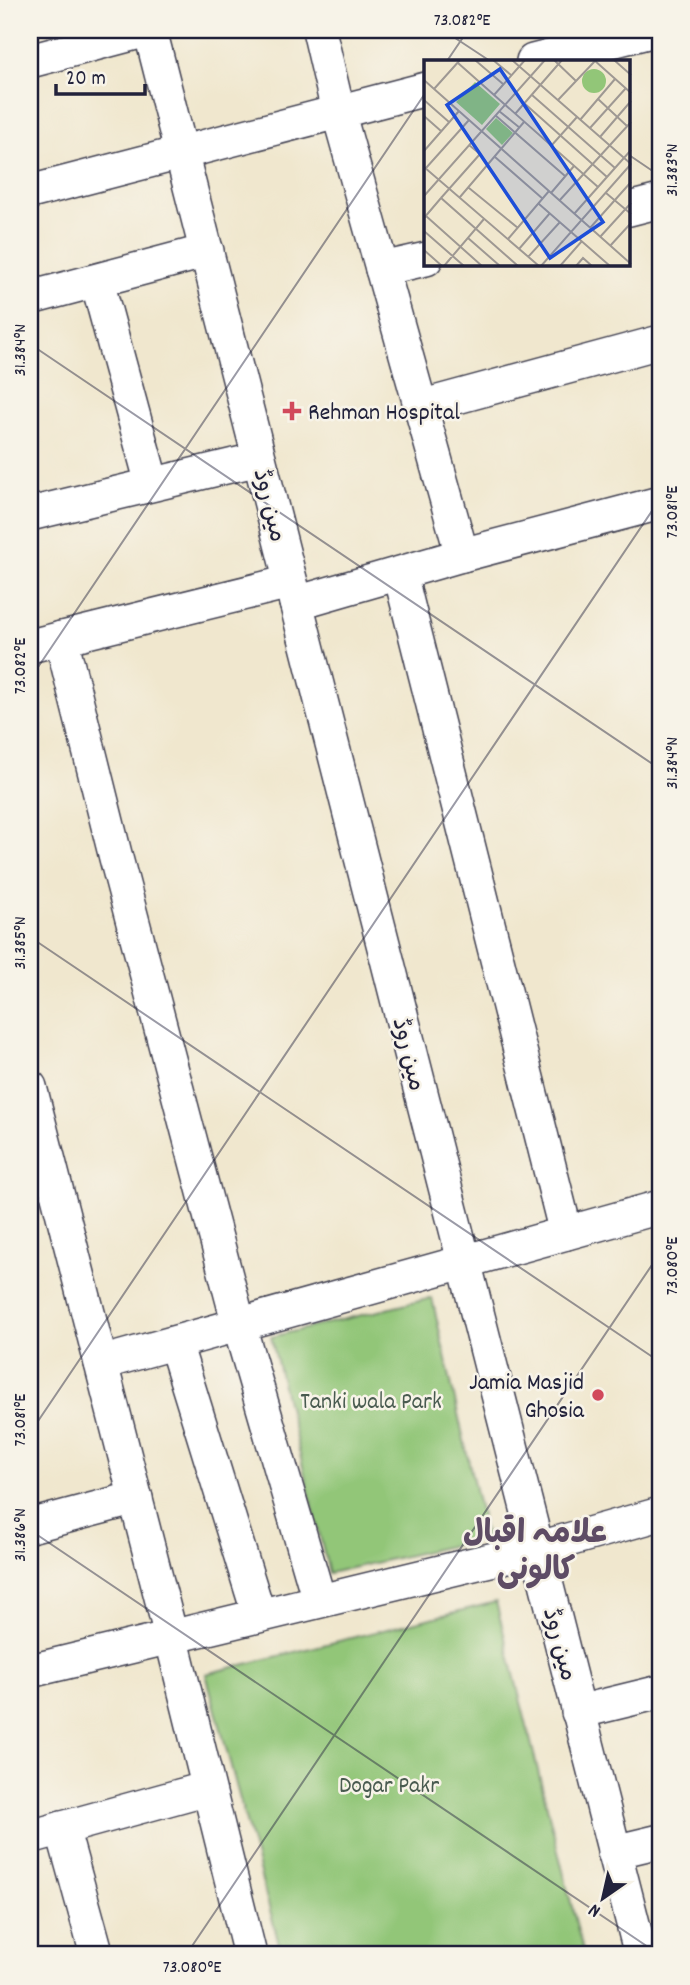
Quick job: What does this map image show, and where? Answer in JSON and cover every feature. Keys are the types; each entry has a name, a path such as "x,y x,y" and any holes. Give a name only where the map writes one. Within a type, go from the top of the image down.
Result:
{"street":[{"path":"30,61 149,30"},
{"name":"مین روڈ","path":"149,30 640,1955"},
{"path":"319,30 338,111 462,555"},
{"path":"537,60 655,30"},
{"path":"30,192 424,90"},
{"path":"630,209 660,201"},
{"path":"30,298 206,251"},
{"path":"382,269 424,258"},
{"path":"97,281 152,484"},
{"path":"421,407 660,342"},
{"path":"30,514 259,459"},
{"path":"319,1600 239,1325 116,858 45,642 400,573 660,503"},
{"path":"400,573 566,1233"},
{"path":"30,1087 250,1955"},
{"path":"101,1363 660,1207"},
{"path":"175,1343 259,1615"},
{"path":"30,1526 135,1498"},
{"path":"30,1671 536,1549 660,1514"},
{"path":"578,1712 660,1692"},
{"path":"30,1837 208,1788"},
{"path":"62,1828 97,1955"},
{"path":"614,1852 660,1841"}],"green space":[{"name":"Tanki wala Park","path":"432,1298 486,1538 329,1573 271,1337"},
{"name":"Dogar Pakr","path":"496,1602 584,1955 282,1955 206,1674"}],"place":[{"name":"Rehman Hospital","path":"292,411"},
{"name":"Jamia Masjid Ghosia","path":"598,1395"}],"district":[{"name":"علامہ اقبال کالونی","path":"536,1550"}]}
